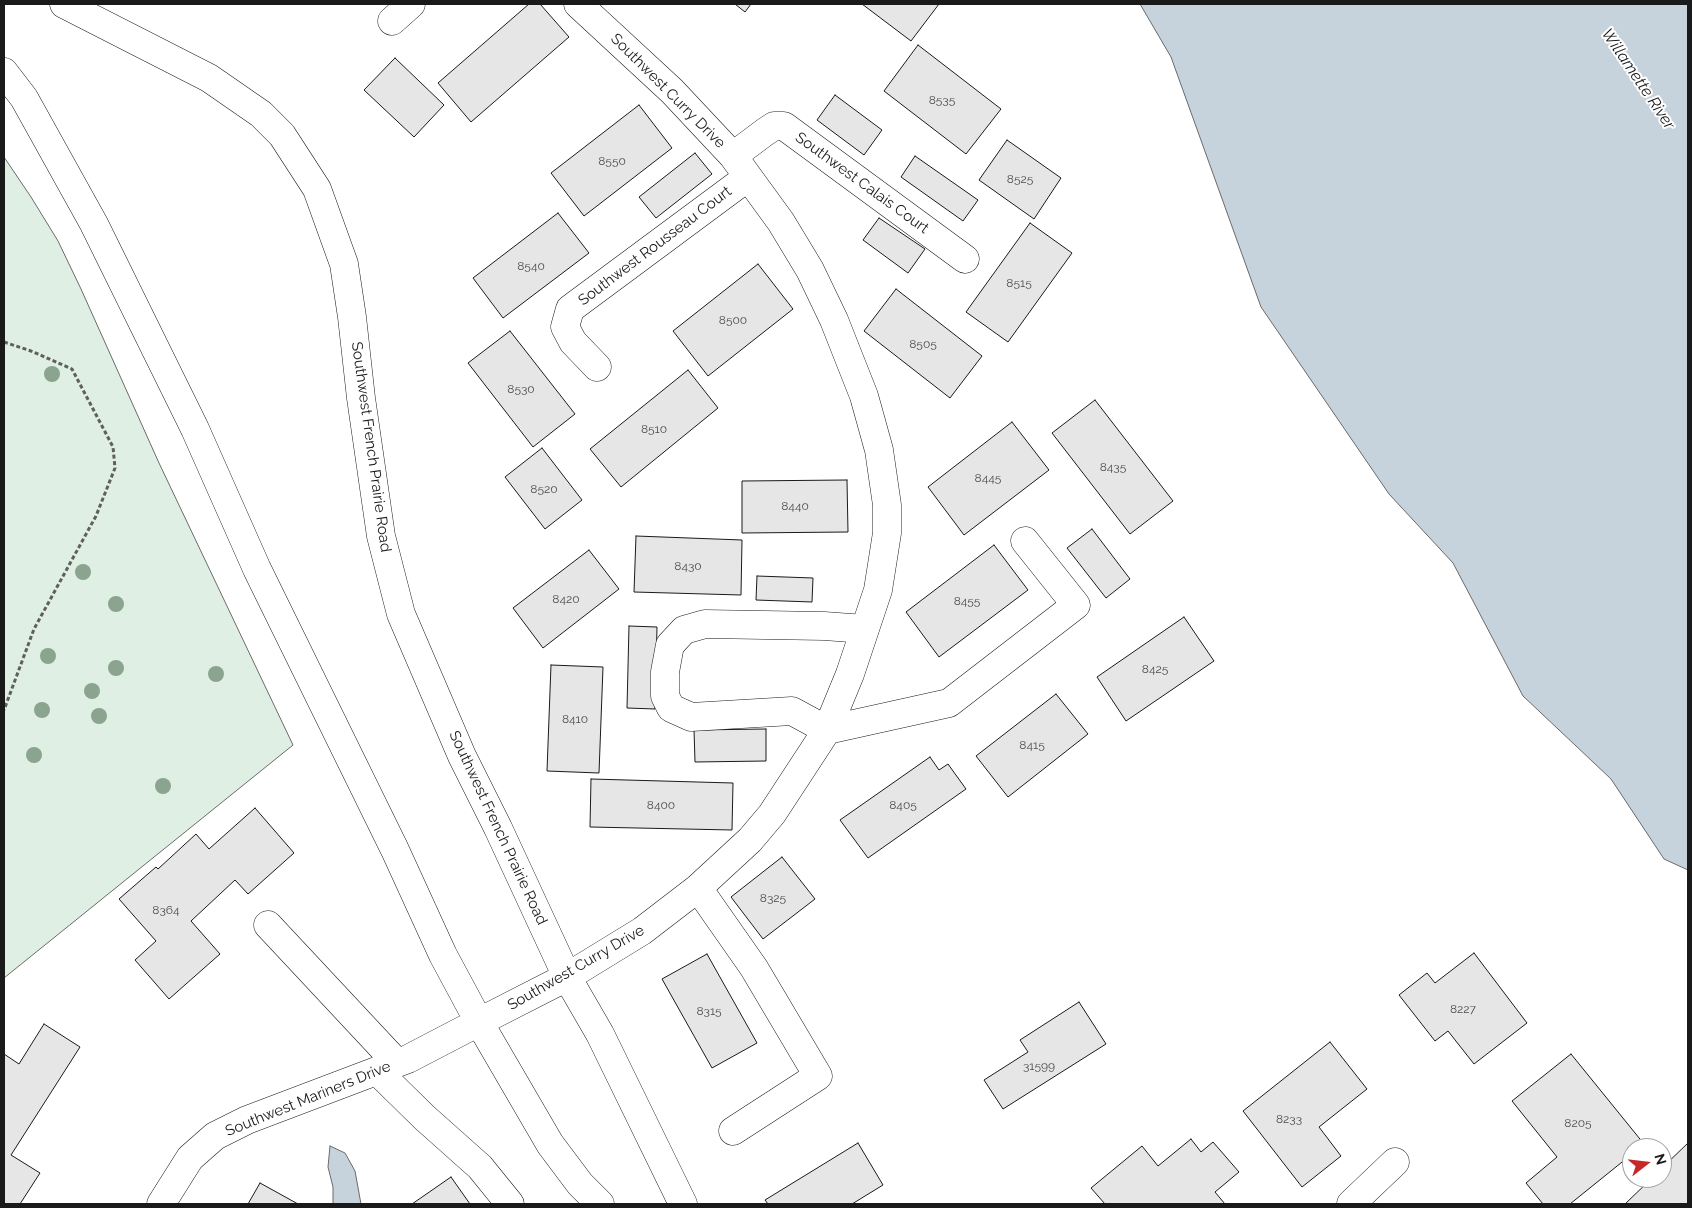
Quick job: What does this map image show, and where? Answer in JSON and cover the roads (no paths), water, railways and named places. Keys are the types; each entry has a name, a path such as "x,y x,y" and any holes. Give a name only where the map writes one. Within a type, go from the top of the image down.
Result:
{"street":[{"name":"Southwest French Prairie Road","path":"64,4 209,78 261,114 282,136 318,189 344,264 381,536 401,614 462,756 567,976 600,1034 683,1204"},
{"name":"Southwest Curry Drive","path":"479,1022 567,976 642,931 698,888 750,840 772,814 826,730 850,674 878,590 887,533 887,505 879,450 864,396 834,320 810,270 781,222 741,167 672,91 578,4"},
{"path":"4,72 24,98 94,224 195,429 257,569 443,955 479,1022 550,1144 580,1184 600,1204"},
{"name":"Southwest Calais Court","path":"741,167 764,132 774,126 784,126 965,259"},
{"name":"Southwest Rousseau Court","path":"596,367 574,342 565,327 570,309 741,167"},
{"path":"865,629 824,626 705,624 684,630 670,645 665,672 665,696 672,708 692,717 792,711 826,730 949,703 1076,605 1025,541"},
{"path":"698,888 754,968 818,1076 732,1131"},
{"path":"268,924 387,1067 424,1118 480,1167 510,1204"},
{"name":"Southwest Mariners Drive","path":"161,1204 190,1158 215,1136 247,1120 387,1067 479,1022"},
{"path":"1351,1204 1395,1162"}],"water":[{"name":"Willamette River","path":"1140,4 1688,4 1688,870 1664,859 1611,779 1523,696 1453,563 1389,494 1261,307 1171,57"},
{"path":"330,1146 345,1153 355,1171 361,1204 333,1204 333,1187 328,1167"}]}
